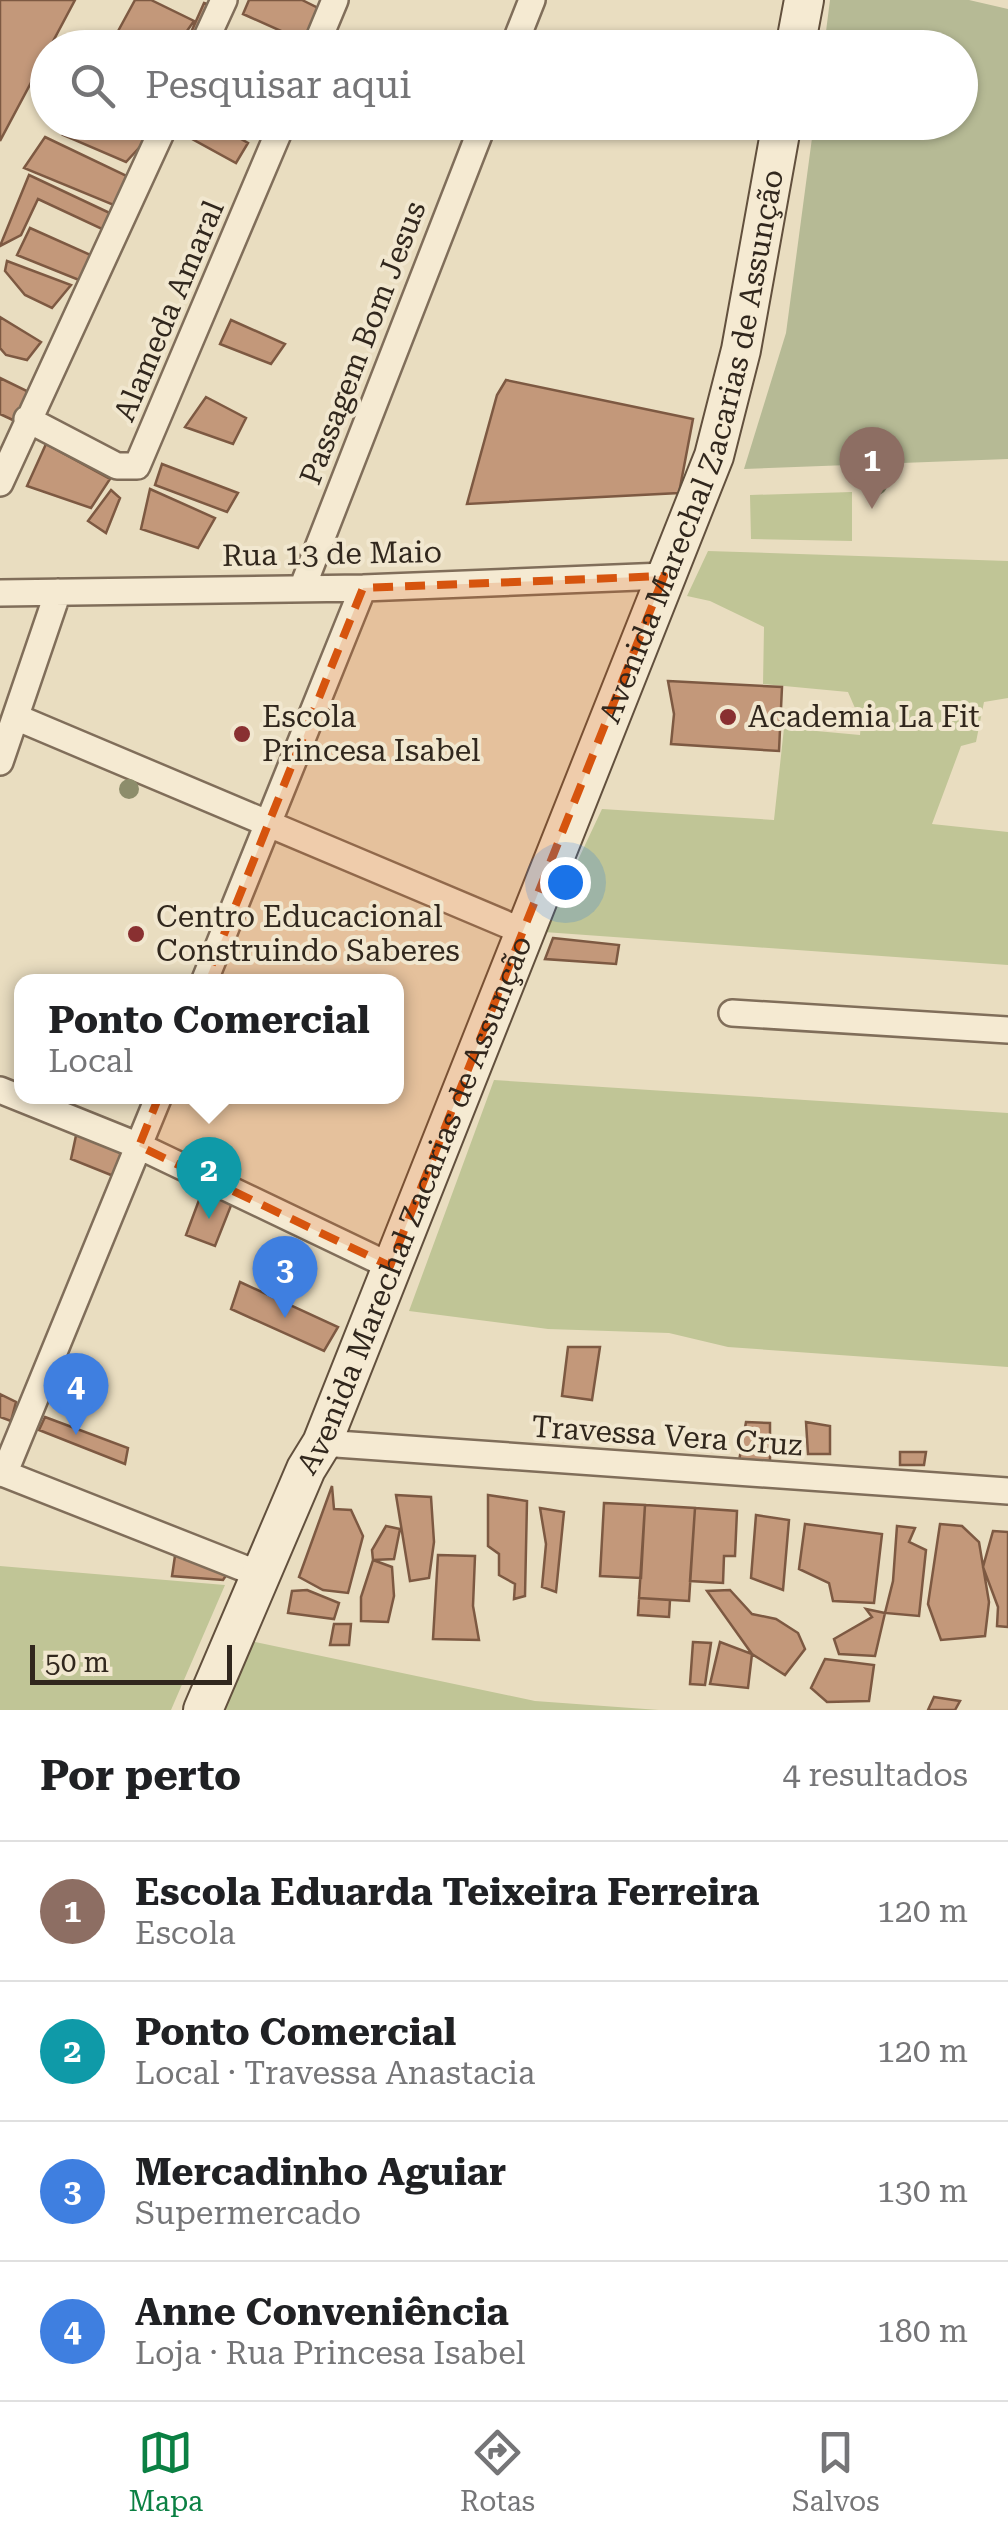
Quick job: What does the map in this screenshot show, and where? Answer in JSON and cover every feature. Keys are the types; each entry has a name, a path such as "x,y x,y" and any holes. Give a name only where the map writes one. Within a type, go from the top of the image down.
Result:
{"main road":[{"path":"798,30 804,0"},
{"name":"Avenida Marechal Zacarias de Assunção","path":"203,1710 306,1469 322,1443 390,1266 528,934 664,576 714,456 732,386 779,140"}],"street":[{"path":"210,30 224,0"},
{"path":"322,30 335,0"},
{"path":"521,30 532,0"},
{"path":"0,483 158,140"},
{"name":"Alameda Amaral","path":"27,419 117,466 138,466 275,140"},
{"name":"Passagem Bom Jesus","path":"303,586 477,140"},
{"name":"Rua 13 de Maio","path":"0,593 364,588 664,576"},
{"path":"207,974 364,588"},
{"path":"0,762 58,592"},
{"path":"18,718 528,934"},
{"path":"732,1013 1008,1030"},
{"path":"35,1104 139,1146 390,1266"},
{"path":"155,1104 2,1473 260,1575"},
{"name":"Travessa Vera Cruz","path":"322,1443 1008,1491"}],"highlighted area":[{"path":"664,576 390,1266 139,1146 363,588"}],"green space":[{"path":"830,0 969,0 1008,9 1008,459 744,469 786,333 812,140 978,140 978,30 826,30"},
{"path":"852,492 852,541 751,539 750,495"},
{"path":"708,551 1008,561 1008,698 984,702 976,742 961,746 932,824 1008,832 1008,965 544,932 602,809 774,820 784,728 860,735 861,722 848,692 763,684 764,627 710,601 687,596"},
{"path":"494,1080 1008,1113 1008,1367 728,1347 669,1333 548,1329 409,1311"},
{"path":"0,1566 225,1585 171,1710 0,1710"},
{"path":"246,1640 535,1701 659,1710 215,1710"}],"building":[{"path":"0,0 75,0 59,30 30,30 30,85 0,141"},
{"path":"135,0 151,0 194,21 188,30 119,30"},
{"path":"249,0 302,0 320,9 314,30 279,30 243,14"},
{"path":"204,3 216,7 204,30 192,30"},
{"path":"43,140 51,140 129,177 116,206 24,168"},
{"path":"75,140 146,140 126,162"},
{"path":"194,140 243,140 248,143 236,163"},
{"path":"29,175 114,215 102,229 38,199 21,235 0,246"},
{"path":"30,228 95,257 89,270 79,280 17,255"},
{"path":"7,261 71,285 52,308 25,295 5,271"},
{"path":"0,317 41,342 27,360 6,355 0,348"},
{"path":"231,320 285,344 271,364 220,344"},
{"path":"0,378 29,392 15,421 0,414"},
{"path":"506,380 693,419 679,493 467,504 497,395"},
{"path":"206,397 246,418 233,444 185,427"},
{"path":"46,444 110,479 91,508 27,486"},
{"path":"162,464 238,493 227,512 155,485"},
{"path":"150,489 215,518 198,548 141,529"},
{"path":"111,490 120,498 106,533 88,521"},
{"name":"Academia La Fit","path":"668,681 782,687 779,751 671,744 674,714"},
{"path":"553,938 619,945 616,964 545,959"},
{"path":"77,1131 126,1151 116,1177 71,1159"},
{"path":"202,1192 232,1203 215,1246 186,1235"},
{"path":"240,1282 338,1327 324,1351 231,1309"},
{"path":"568,1347 600,1347 592,1400 562,1396"},
{"path":"0,1394 16,1402 11,1421 0,1417"},
{"path":"45,1417 128,1448 125,1464 39,1430"},
{"path":"746,1422 770,1423 770,1461 739,1461"},
{"path":"806,1422 830,1426 830,1454 808,1454"},
{"path":"900,1452 926,1452 924,1465 900,1465"},
{"path":"332,1486 334,1509 351,1510 363,1536 348,1593 323,1590 299,1577"},
{"path":"396,1495 431,1497 434,1542 429,1578 410,1581"},
{"path":"488,1495 527,1501 525,1596 514,1599 515,1584 499,1575 499,1554 488,1546"},
{"path":"604,1503 645,1505 641,1578 600,1576"},
{"path":"645,1505 695,1508 689,1601 639,1598"},
{"path":"540,1508 564,1512 556,1592 542,1587 546,1544"},
{"path":"695,1508 737,1511 735,1556 724,1556 723,1583 690,1581"},
{"path":"756,1515 789,1520 783,1590 751,1578"},
{"path":"805,1524 882,1534 874,1603 833,1601 829,1583 799,1569"},
{"path":"940,1524 962,1526 979,1542 989,1602 985,1636 941,1640 928,1604"},
{"path":"386,1526 400,1529 394,1559 373,1560 372,1550"},
{"path":"897,1526 915,1528 909,1542 926,1550 919,1616 885,1613 893,1581"},
{"path":"993,1531 1008,1532 1008,1627 997,1626 998,1607 983,1567"},
{"path":"176,1549 229,1571 223,1580 172,1576"},
{"path":"438,1555 475,1556 473,1606 479,1640 433,1639"},
{"path":"373,1560 392,1567 394,1596 388,1622 361,1621 361,1597"},
{"path":"307,1590 339,1603 334,1619 288,1613 292,1591"},
{"path":"730,1590 752,1614 776,1619 798,1633 805,1649 785,1675 752,1654 707,1591"},
{"path":"639,1598 670,1600 669,1617 638,1615"},
{"path":"866,1609 885,1613 875,1656 839,1654 834,1639 872,1617"},
{"path":"334,1624 351,1624 349,1645 330,1645"},
{"path":"693,1642 711,1643 705,1685 690,1684"},
{"path":"720,1642 752,1654 748,1688 710,1684"},
{"path":"825,1659 874,1665 869,1701 827,1702 811,1688"},
{"path":"934,1697 960,1701 955,1710 928,1710"}],"place":[{"name":"Escola Eduarda Teixeira Ferreira","path":"872,509"},
{"name":"Academia La Fit","path":"728,717"},
{"name":"Escola Princesa Isabel","path":"242,734"},
{"name":"Centro Educacional Construindo Saberes","path":"136,934"},
{"name":"Ponto Comercial","path":"209,1219"},
{"name":"Mercadinho Aguiar","path":"285,1318"},
{"name":"Anne Conveniência","path":"76,1435"}]}
